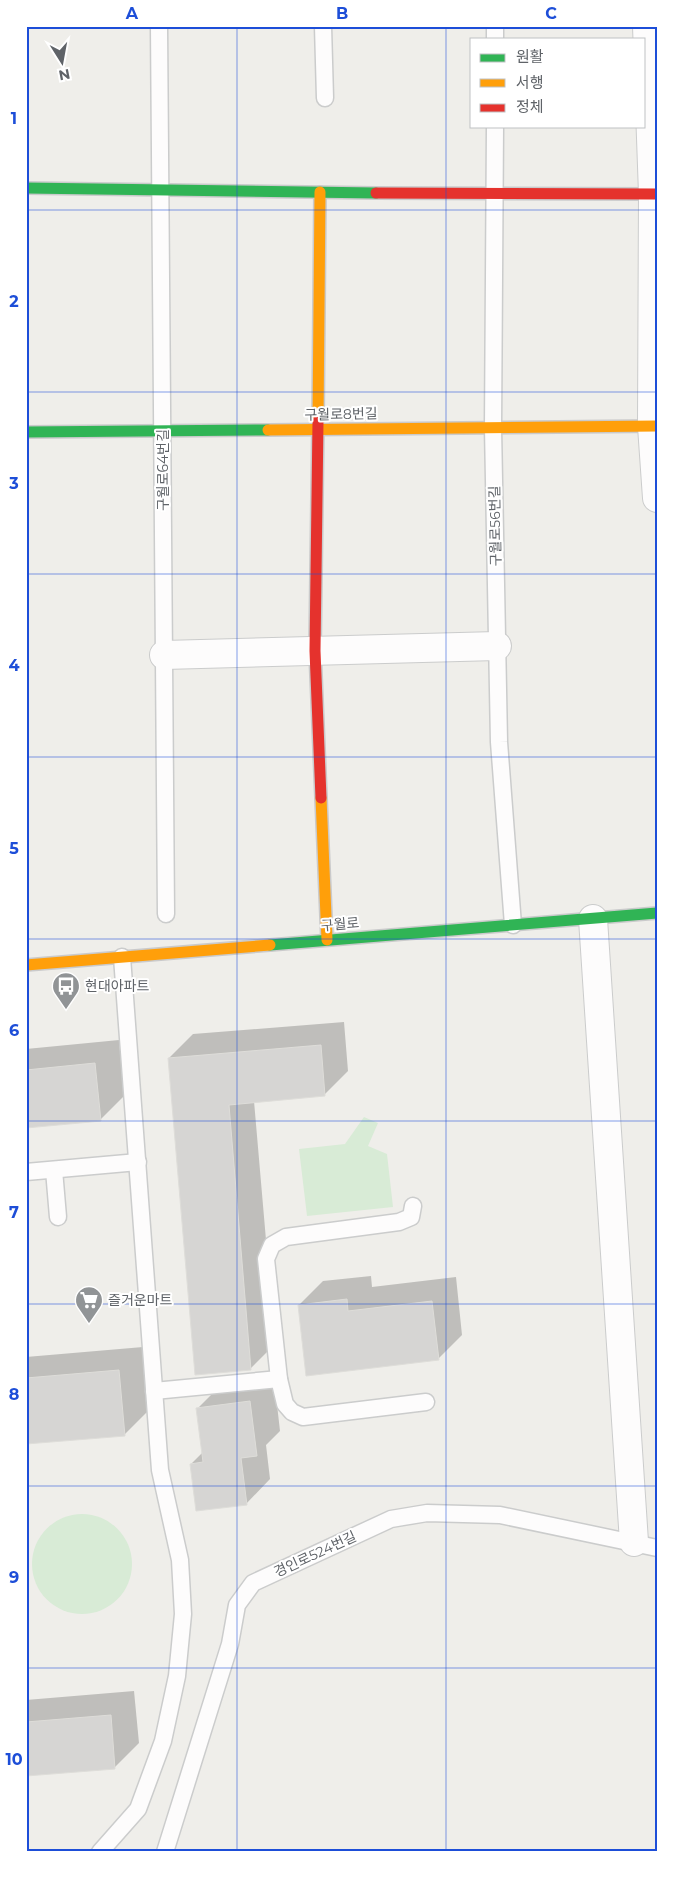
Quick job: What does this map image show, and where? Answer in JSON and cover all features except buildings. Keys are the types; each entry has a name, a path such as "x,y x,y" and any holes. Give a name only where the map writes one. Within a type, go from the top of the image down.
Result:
{"street":[{"path":"647,26 655,194 654,426 657,498"},
{"path":"26,188 495,195 655,194"},
{"path":"320,192 315,651 327,940"},
{"name":"구월로8번길","path":"26,432 654,426"},
{"path":"164,655 497,646"},
{"name":"구월로","path":"26,965 657,913"},
{"path":"593,919 645,1545"}],"lane":[{"name":"구월로64번길","path":"160,26 166,914"},
{"path":"324,26 325,98"},
{"name":"구월로56번길","path":"495,128 494,428 499,742 513,925"},
{"path":"100,1852 138,1809 163,1741 177,1676 183,1614 180,1560 160,1470 122,957"},
{"path":"26,1172 138,1162"},
{"path":"54,1170 58,1217"},
{"path":"413,1206 411,1217 399,1222 286,1237 272,1245 266,1259 279,1379 285,1404 292,1412 303,1417 426,1402"},
{"path":"154,1390 279,1379"},
{"name":"경인로524번길","path":"165,1852 230,1644 237,1606 253,1583 392,1519 427,1513 500,1515 645,1545"}],"green space":[{"path":"364,1117 378,1123 368,1146 387,1154 393,1207 307,1216 299,1149 345,1144"},
{"path":"82,1514 92,1515 110,1522 124,1536 131,1554 131,1574 124,1592 110,1606 92,1613 82,1614 72,1613 54,1606 40,1592 33,1574 32,1564 33,1554 40,1536 54,1522 72,1515"}],"traffic: fast":[{"path":"26,188 376,193"},
{"path":"26,432 268,430"},
{"path":"270,945 657,913"}],"traffic: slow":[{"path":"318,421 320,192"},
{"path":"268,430 657,426"},
{"path":"321,798 327,940"},
{"path":"26,965 270,945"}],"traffic: jam":[{"path":"376,193 657,194"},
{"path":"318,421 315,651 321,798"}],"place":[{"name":"현대아파트","path":"66,1010"},
{"name":"즐거운마트","path":"89,1324"}]}
